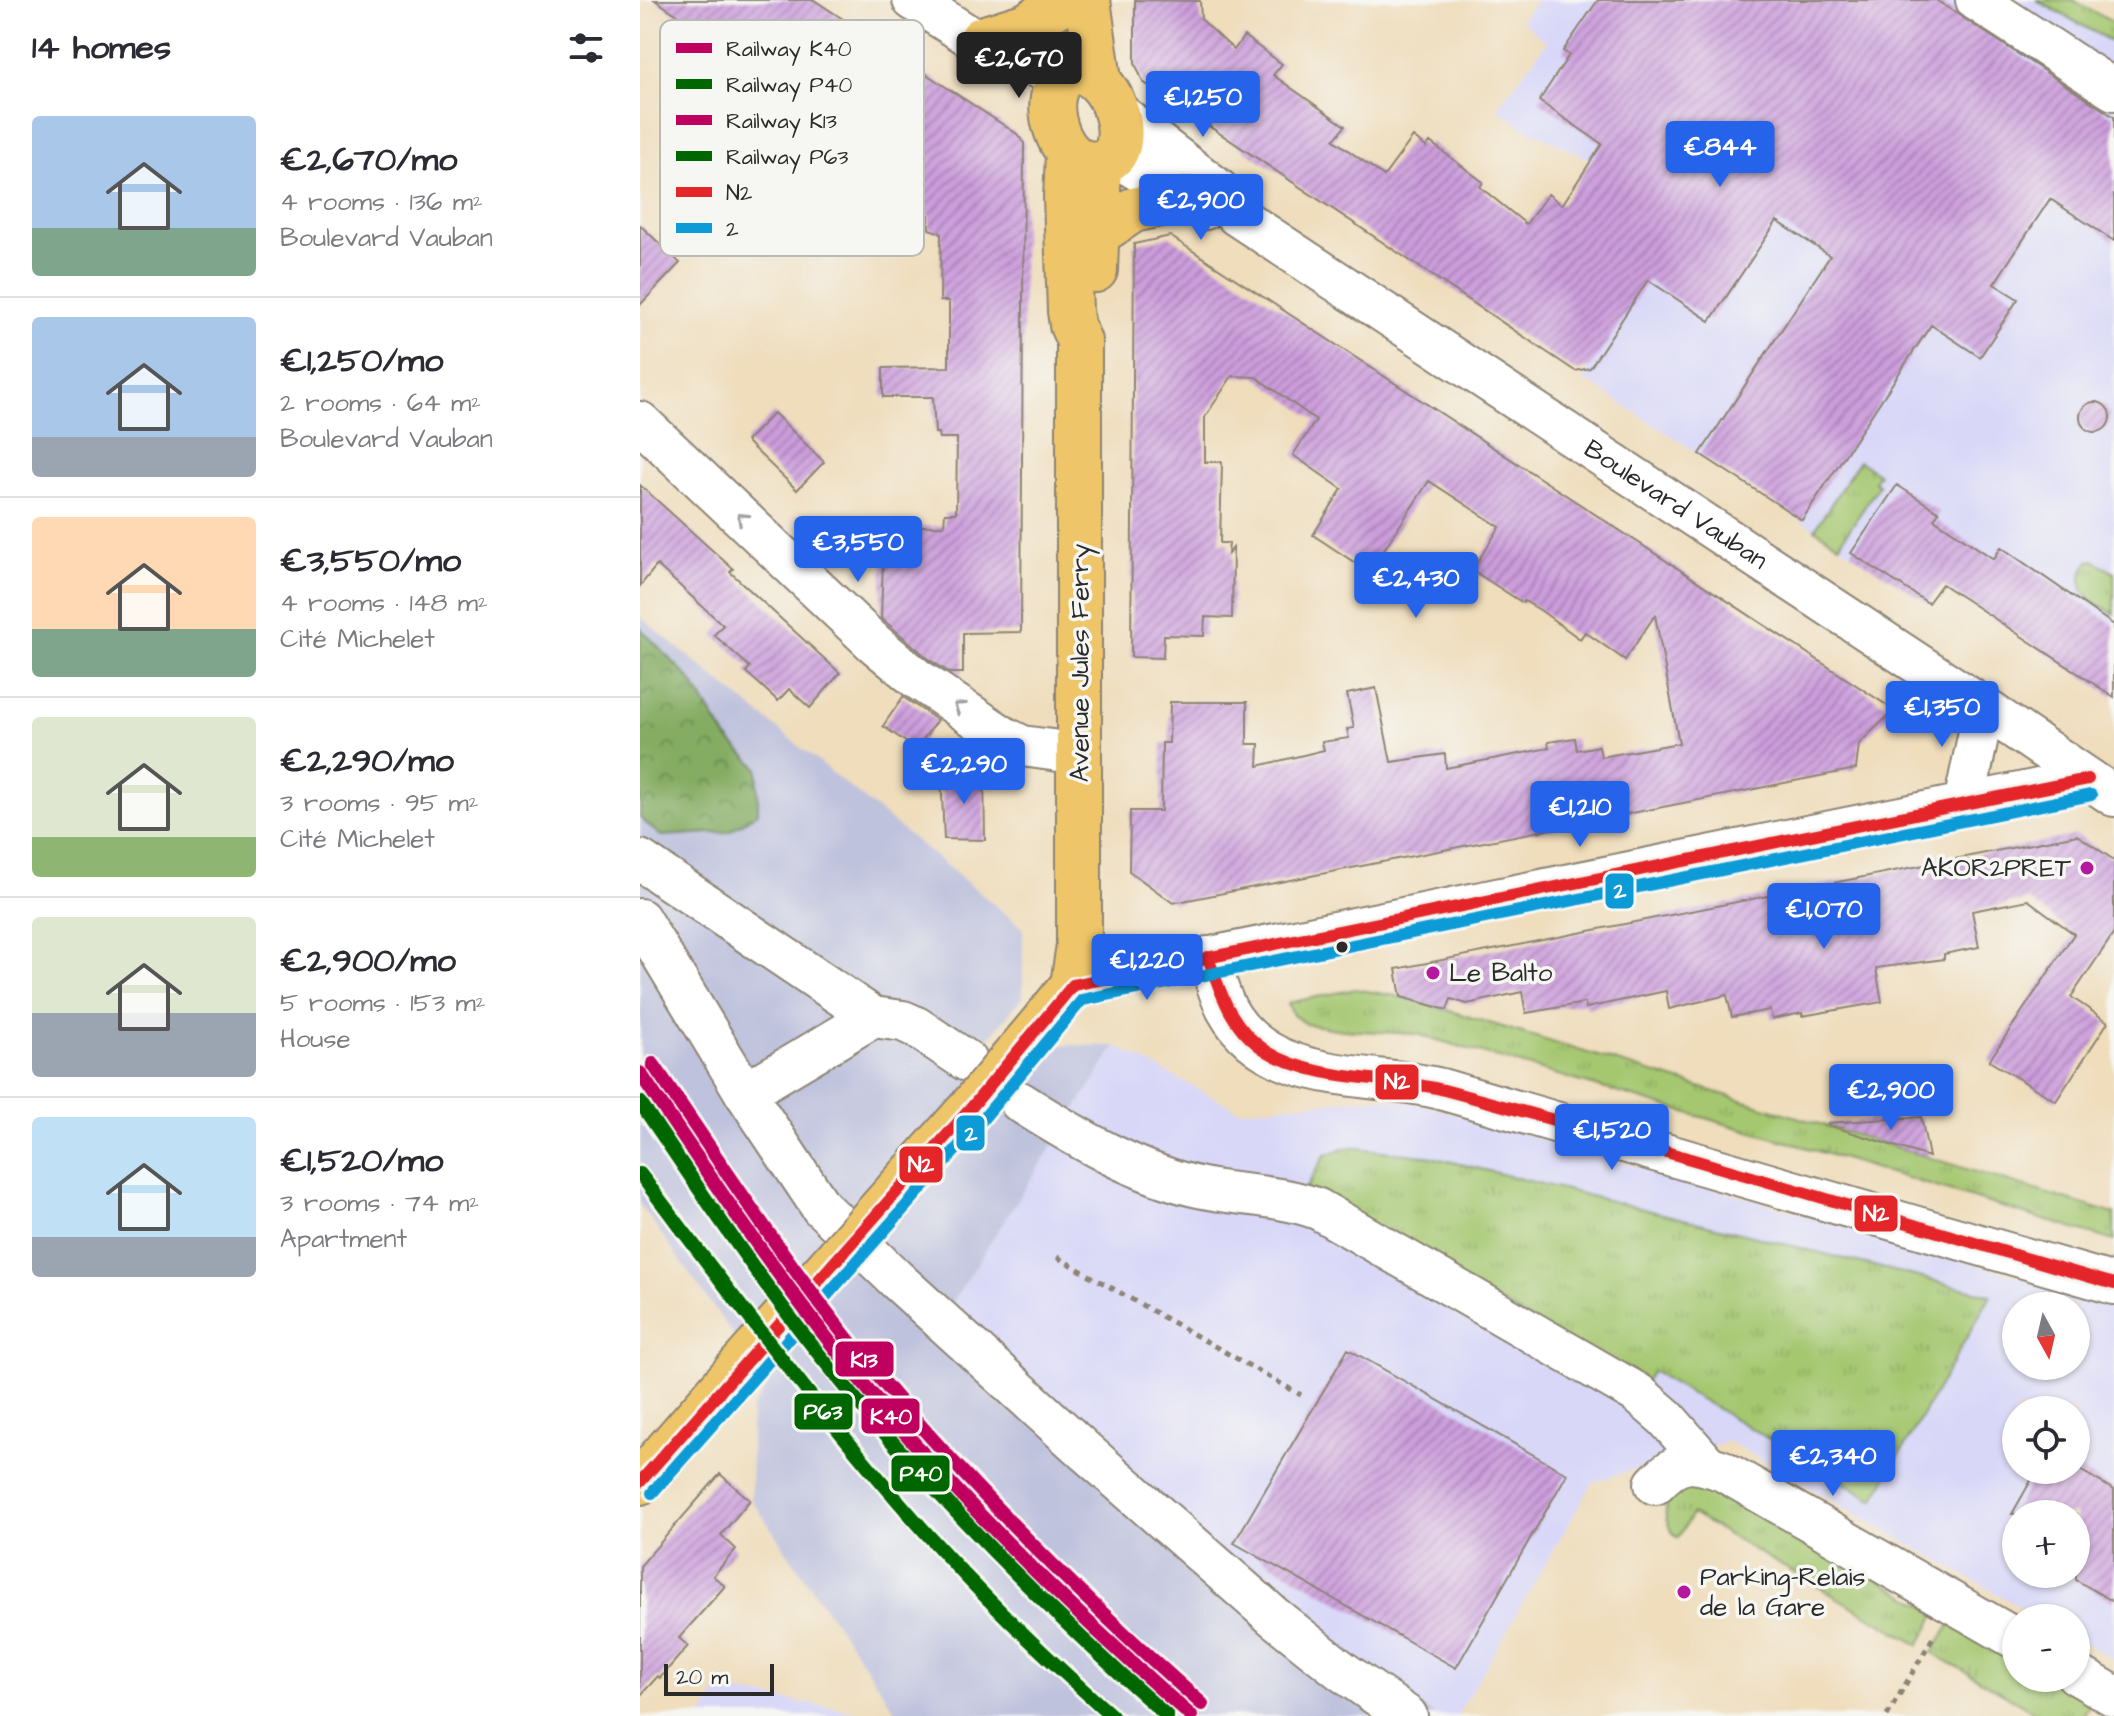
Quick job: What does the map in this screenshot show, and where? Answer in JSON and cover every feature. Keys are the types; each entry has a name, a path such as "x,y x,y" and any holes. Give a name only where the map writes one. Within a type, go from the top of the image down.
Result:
{"main road":[{"path":"974,37 1027,25 1070,1"},
{"name":"Avenue Jules Ferry","path":"1070,1 1054,50 1083,118 1097,234 1091,311 1085,333 1079,341"},
{"name":"Avenue Jules Ferry","path":"1073,985 1079,945 1081,754 1079,341 1070,311 1066,198 1083,118"},
{"path":"1097,234 1133,210 1189,198"},
{"path":"640,1482 971,1108 1073,985"}],"street":[{"name":"Boulevard Vauban","path":"913,0 1016,61 1043,69 1083,118 1135,170 1215,213 1236,215"},
{"path":"1976,0 2114,90"},
{"name":"Boulevard Vauban","path":"1083,118 1218,189 1236,215 2101,787"},
{"path":"640,422 874,643 916,678 1022,746 1081,754"},
{"path":"1964,804 1984,708"},
{"path":"1073,985 1964,804 2101,787"},
{"path":"640,860 873,1017 903,1021 916,1027 967,1061"},
{"path":"640,919 745,1093 821,1207 897,1280 1274,1617 1342,1671 1407,1716"},
{"path":"1208,957 1219,992 1237,1024 1270,1053 1291,1064 1328,1073 1393,1079 1441,1089 2114,1284"},
{"path":"745,1093 873,1017"},
{"path":"1020,1102 1103,1149 1167,1177 1201,1188 1279,1197 1318,1209 1637,1393 1666,1418 1708,1466"},
{"path":"1655,1484 1673,1467 1681,1464 1708,1466 1723,1471 2002,1631"},
{"path":"2090,1682 2114,1696"}],"path":[{"path":"1057,1257 1301,1395"},
{"path":"1887,1716 1900,1693"}],"shaded area":[{"path":"1536,0 2036,0 2114,43 2114,697 1941,585 1928,603 1582,378 1590,368 1562,205 1591,160 1523,127 1497,108 1547,42 1521,21"},
{"path":"640,617 1023,928 1023,997 980,1049 1025,1087 1061,1045 1116,1046 948,1309 1333,1652 1437,1716 899,1716 751,1499 751,1410 768,1384 640,1204"},
{"path":"1116,1046 1238,1110 1374,1098 1417,1103 2072,1292 2002,1292 2002,1380 2090,1380 2090,1297 2114,1304 2114,1660 2090,1646 2090,1604 2015,1604 1728,1441 1593,1482 1457,1716 1437,1716 1333,1652 948,1309"},
{"path":"717,1689 729,1691 884,1716 703,1716"}],"green space":[{"path":"2036,0 2073,0 2114,23 2114,43"},
{"path":"1859,461 1879,474 1874,481 1879,485 1839,545 1815,529"},
{"path":"2094,560 2114,573 2114,614 2091,599 2082,586 2083,571 2089,561"},
{"path":"640,628 690,679 726,737 758,768 758,813 728,832 661,836 640,818"},
{"path":"1355,989 1401,997 1447,1010 2114,1214 2114,1241 1417,1034 1342,1030 1306,1024 1293,1015 1288,1003"},
{"path":"1349,1147 1432,1157 1991,1295 1874,1500 1652,1371 1643,1385 1305,1190 1325,1155"},
{"path":"1702,1479 1937,1613 1919,1645 1692,1514 1678,1538 1668,1525 1667,1501 1670,1494 1683,1483"},
{"path":"1951,1623 2002,1651 2002,1692 2075,1692 2091,1701 2083,1716 2042,1716 1933,1653"}],"building":[{"path":"655,0 814,0 844,20 685,20"},
{"path":"1135,0 1200,1 1201,19 1234,50 1244,36 1282,64 1273,75 1345,126 1334,140 1384,176 1413,137 1426,147 1430,142 1483,182 1480,187 1526,224 1548,194 1562,205 1602,144 1539,101 1569,55 1563,51 1598,0 1936,0 2114,117 2114,241 2050,199 1994,284 2018,299 1980,357 1931,325 1802,520 1700,454 1830,256 1777,221 1710,321 1648,280 1590,368 1575,371 1143,82 1135,63"},
{"path":"924,73 1017,134 1024,143 1021,632 963,633 963,673 950,673 930,660 881,618 883,559 910,560 910,526 944,526 945,513 956,513 957,438 939,438 935,433 933,397 883,397 883,368 949,367 949,301 940,301 941,233 929,229 929,215 924,215"},
{"path":"640,225 660,244 660,256 673,256 680,263 640,305"},
{"path":"1170,236 1894,710 1859,744 1856,769 1173,903 1129,871 1130,811 1161,811 1162,743 1169,743 1170,702 1247,702 1247,744 1259,744 1258,766 1324,750 1322,742 1349,738 1347,729 1354,728 1347,694 1376,688 1391,762 1445,754 1446,768 1549,748 1548,742 1575,738 1577,750 1599,746 1601,757 1679,743 1655,615 1625,660 1585,632 1580,639 1540,610 1523,603 1472,570 1500,527 1429,481 1369,572 1313,535 1342,489 1293,455 1316,420 1256,377 1232,376 1205,417 1205,462 1222,462 1220,543 1229,543 1228,554 1233,548 1232,618 1205,617 1204,636 1164,635 1163,658 1131,657 1134,244"},
{"path":"2095,402 2106,406 2110,417 2106,428 2095,432 2084,428 2080,417 2084,406"},
{"path":"774,413 824,462 797,490 746,441"},
{"path":"640,485 733,569 730,572 840,673 810,708 789,689 778,701 746,672 750,667 714,635 723,625 657,565 640,586"},
{"path":"1897,485 1939,512 1934,519 1994,559 2001,547 2114,625 2114,697 1942,584 1928,603 1851,553"},
{"path":"903,697 937,720 916,749 883,726"},
{"path":"984,772 985,840 944,839 941,773"},
{"path":"2077,835 2114,860 2114,933 2071,997 2108,1022 2056,1101 1989,1061 2074,934 2028,900 1972,911 1979,947 1944,954 1944,959 1876,968 1882,1002 1802,1016 1802,1013 1772,1019 1770,1010 1732,1017 1727,995 1669,1009 1666,991 1586,1008 1585,1003 1526,1013 1522,992 1467,1004 1451,999 1447,1010 1401,997 1396,969"},
{"path":"1921,1117 1929,1157 1828,1125 1828,1123"},
{"path":"1348,1349 1567,1474 1456,1668 1234,1543"},
{"path":"720,1474 750,1500 721,1535 736,1549 713,1576 725,1586 679,1638 688,1646 640,1696 640,1566"},
{"path":"2090,1476 2114,1490 2114,1602 2090,1588 2090,1500 2020,1500 2029,1484 2090,1484"}],"railway":[{"path":"1111,1646 1198,1716"}],"rail line":[{"name":"K13","path":"653,1064 796,1271 887,1387 972,1482 1061,1574 1202,1704"},
{"name":"K40","path":"640,1073 782,1279 874,1396 1003,1539 1191,1716"},
{"name":"P40","path":"640,1102 774,1296 902,1453 1031,1589 1167,1716"},
{"name":"P63","path":"640,1174 789,1368 906,1510 1007,1618 1112,1716"}],"transit line":[{"name":"N2","path":"640,1482 971,1108 1073,985 2088,779"},
{"name":"2","path":"652,1493 983,1119 1082,1000 2091,795"},
{"name":"N2","path":"1208,957 1223,998 1245,1033 1268,1052 1288,1062 1332,1074 1444,1090 2114,1284"}],"place":[{"name":"AKOR2PRET","path":"2087,868"},
{"name":"Le Balto","path":"1433,973"},
{"name":"Parking-Relais de la Gare","path":"1684,1592"}]}
